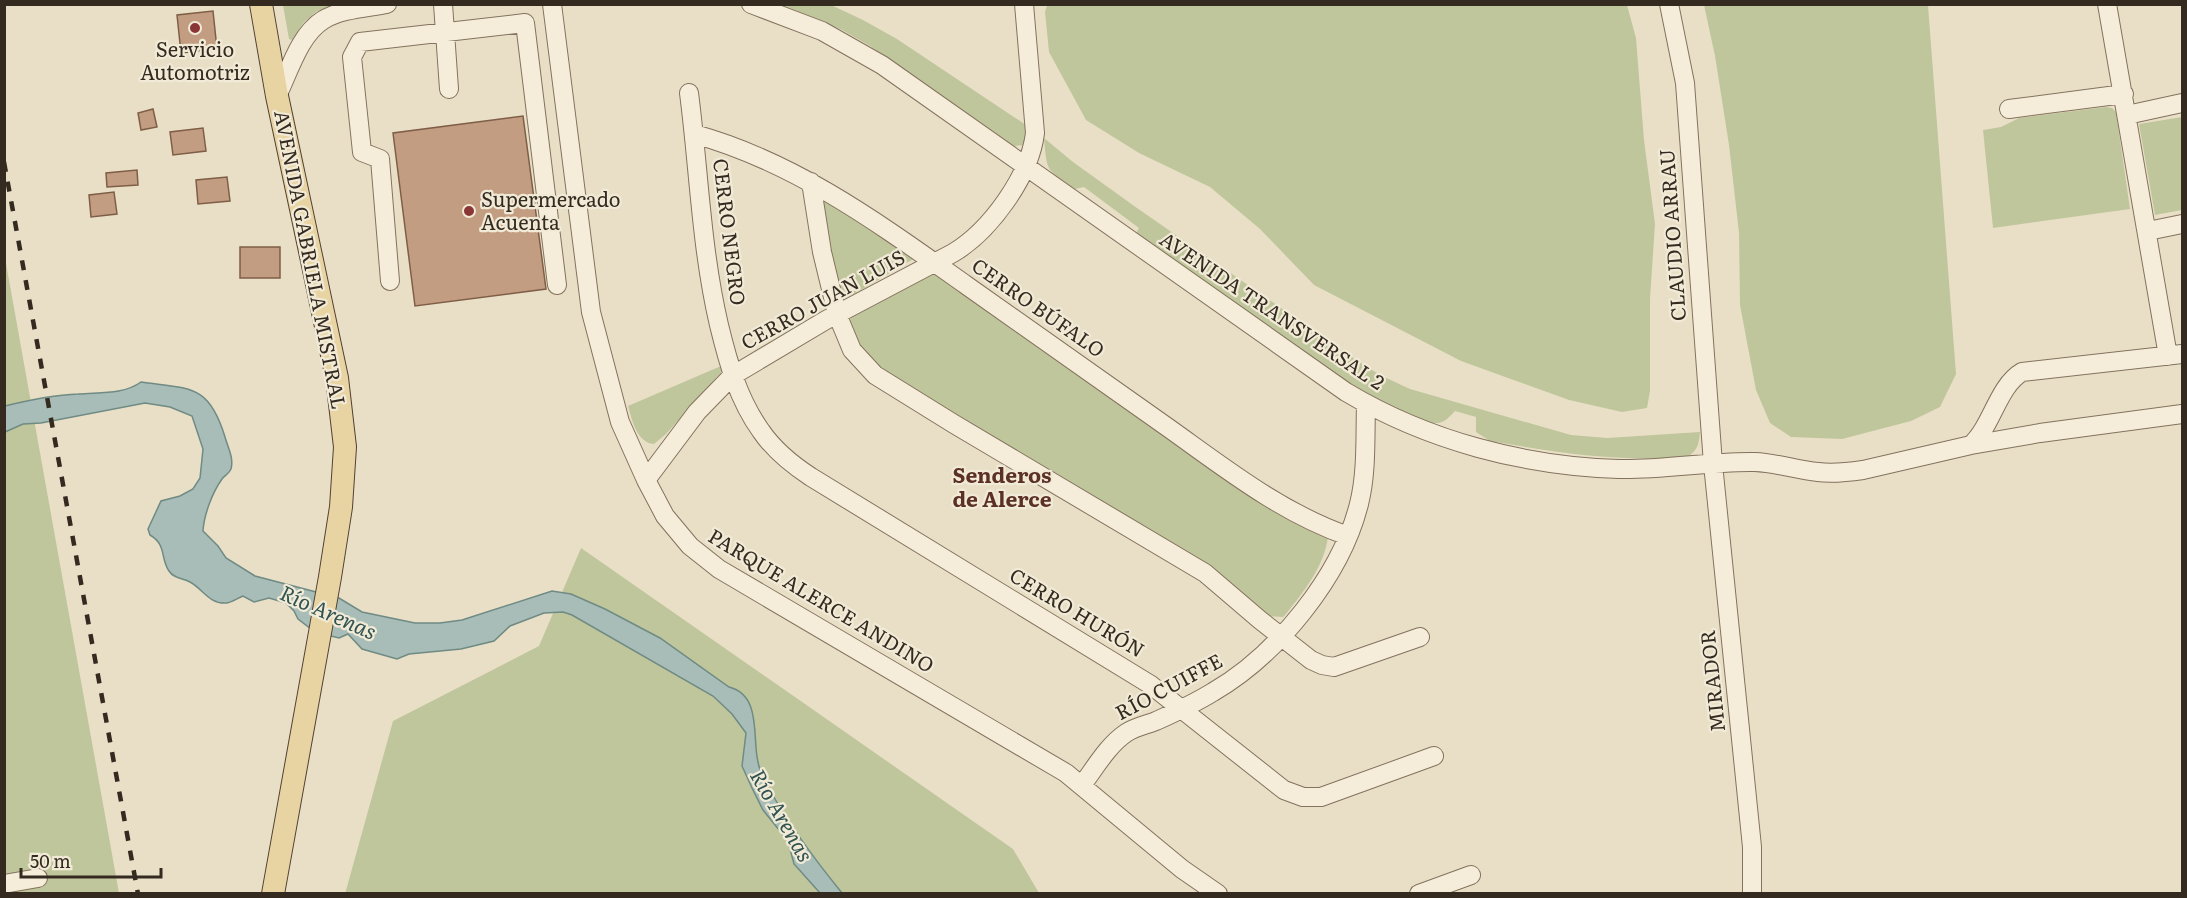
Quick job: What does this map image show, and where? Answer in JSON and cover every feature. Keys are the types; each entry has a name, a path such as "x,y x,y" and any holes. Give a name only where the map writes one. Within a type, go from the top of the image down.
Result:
{"main road":[{"name":"AVENIDA GABRIELA MISTRAL","path":"261,4 277,96 332,346 345,447 344,482 317,659 273,894"}],"street":[{"path":"277,96 299,49 315,26 343,12 387,4"},
{"path":"443,4 449,89"},
{"name":"PARQUE ALERCE ANDINO","path":"552,4 591,312 620,422 646,480 676,531 705,559 1082,785 1182,868 1218,894"},
{"name":"AVENIDA TRANSVERSAL 2","path":"751,4 822,31 854,47 918,88 1183,278 1366,404 1416,428 1468,446 1543,462 1619,469 1762,463 1820,473 1845,472 2040,433 2182,414"},
{"name":"CERRO JUAN LUIS","path":"646,480 697,412 732,376 837,314 936,263 968,244 986,228 1008,196 1033,147 1035,132 1024,4"},
{"name":"CLAUDIO ARRAU","path":"1669,4 1685,83 1713,464"},
{"path":"1971,445 1983,431 2013,378 2022,372 2175,355 2148,231 2108,4"},
{"path":"390,281 380,159 362,152 352,57 360,42 525,23 556,285"},
{"name":"CERRO NEGRO","path":"689,93 709,283 732,376"},
{"path":"2009,109 2124,94"},
{"path":"2127,115 2182,103"},
{"name":"CERRO BÚFALO","path":"694,134 729,143 757,154 836,196 936,263 1250,485 1314,523 1348,536"},
{"path":"811,182 822,252 837,314 852,350 874,375 1205,573 1280,637 1311,660 1334,667 1420,637"},
{"path":"2148,231 2182,224"},
{"name":"CERRO HURÓN","path":"732,376 760,430 782,456 794,466 1135,675 1182,709 1284,790 1303,797 1321,797 1434,756"},
{"name":"RÍO CUIFFE","path":"1082,785 1110,749 1129,731 1182,709 1236,678 1253,664 1280,637 1320,588 1348,536 1359,504 1363,478 1366,404"},
{"name":"MIRADOR","path":"1713,464 1744,758 1752,847 1752,894"},
{"path":"1419,894 1471,874"},
{"path":"4,884 38,878"}],"green space":[{"path":"283,5 346,5 317,11 304,22 292,40 289,39"},
{"path":"783,5 831,5 897,39 1026,125 1025,145 1014,146 870,46 842,30"},
{"path":"1047,5 1627,5 1636,38 1644,140 1655,224 1650,299 1650,391 1647,408 1622,412 1569,400 1461,361 1314,285 1260,229 1210,187 1139,153 1086,120 1049,52 1045,12"},
{"path":"1704,5 1928,5 1956,374 1940,407 1911,421 1842,439 1791,437 1770,423 1756,390 1740,305 1739,233 1729,145 1715,56"},
{"path":"2106,107 2116,112 2130,209 1993,228 1983,130 2001,127 2019,118"},
{"path":"2182,117 2182,210 2155,215 2139,124"},
{"path":"1044,138 1137,208 1380,375 1410,389 1571,435 1607,438 1700,432 1697,446 1694,452 1687,457 1636,458 1564,453 1490,441 1476,432 1476,417 1455,411 1445,421 1437,423 1420,420 1398,410 1345,380 1166,255 1136,233 1139,228 1084,187 1075,189 1058,178 1047,164"},
{"path":"821,196 915,258 846,299 838,299"},
{"path":"4,252 119,893 5,893"},
{"path":"934,274 939,274 1328,537 1318,568 1286,614 1283,617 1268,616 1218,572 880,373 860,352 849,322 853,314"},
{"path":"721,366 724,367 723,370 666,434 654,444 643,440 628,406"},
{"path":"581,548 1013,849 1039,893 345,894 393,721 539,646"}],"water":[{"name":"Río Arenas","path":"141,382 196,392 212,407 225,437 232,465 212,497 203,531 226,558 255,576 339,598 362,612 415,623 462,620 552,591 571,594 660,638 739,692 747,699 754,718 756,752 765,781 795,831 842,893 820,893 794,864 788,841 763,810 742,766 746,733 732,714 713,696 572,615 563,612 544,613 510,626 494,641 461,649 409,654 397,659 362,649 348,634 339,638 315,632 298,619 286,603 269,598 254,602 243,596 230,602 220,603 211,599 190,582 171,574 159,543 150,535 148,529 161,501 180,496 193,489 200,478 203,449 192,416 170,407 145,403 41,423 23,424 5,432 5,406 50,397 119,391"}],"building":[{"path":"213,11 217,49 181,53 177,15"},
{"path":"153,109 157,127 141,130 138,113"},
{"name":"Supermercado Acuenta","path":"523,116 546,289 415,306 393,133"},
{"path":"203,128 206,151 173,155 170,132"},
{"path":"137,170 138,185 107,187 106,173"},
{"path":"227,177 230,201 198,204 196,180"},
{"path":"114,192 117,214 91,217 89,195"},
{"path":"240,247 280,247 280,278 240,278"}],"railway":[{"path":"4,162 138,894"}],"place":[{"name":"Servicio Automotriz","path":"195,28"},
{"name":"Supermercado Acuenta","path":"469,211"}],"district":[{"name":"Senderos de Alerce","path":"1002,488"}]}
